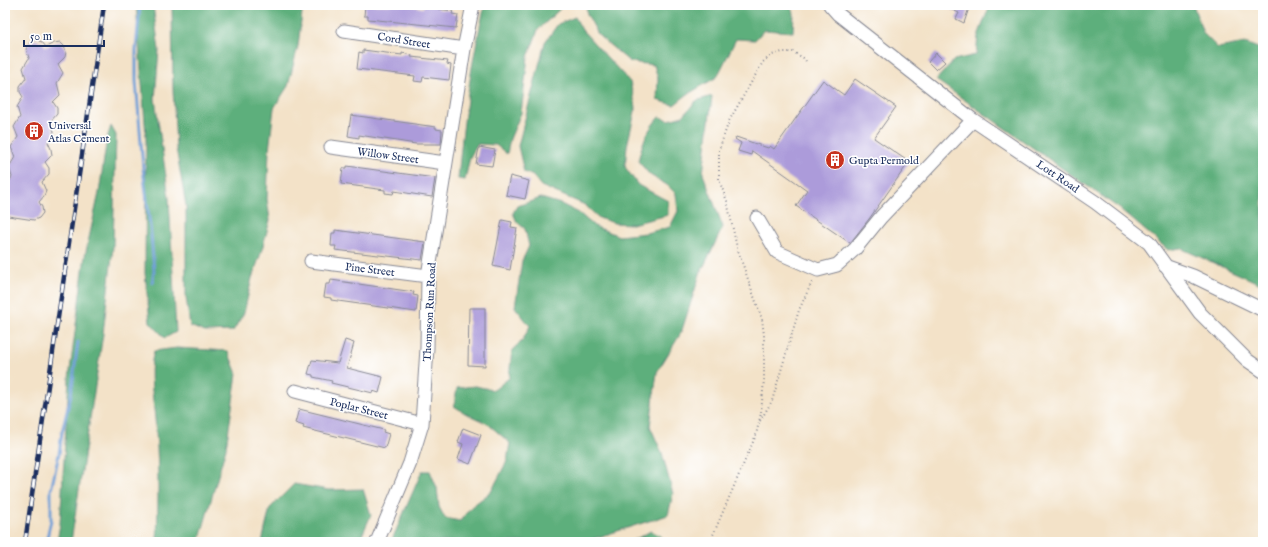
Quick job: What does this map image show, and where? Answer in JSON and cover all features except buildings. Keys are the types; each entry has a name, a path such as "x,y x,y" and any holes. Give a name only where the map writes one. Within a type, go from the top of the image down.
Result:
{"street":[{"name":"Thompson Run Road","path":"377,542 410,463 422,424 427,348 428,276 464,49 474,5"},
{"name":"Lott Road","path":"830,5 838,14 973,120 1095,202 1149,244 1200,313 1247,360 1263,371"},
{"name":"Cord Street","path":"344,31 464,49"},
{"path":"757,218 776,252 818,270 837,265 855,249 881,217 973,120"},
{"name":"Willow Street","path":"331,147 446,163"},
{"name":"Pine Street","path":"311,261 428,276"},
{"path":"1165,266 1200,280 1263,310"},
{"name":"Poplar Street","path":"295,391 422,424"}],"path":[{"path":"710,542 756,435 760,422 764,380 763,325 737,248 727,201 719,180 719,150 729,121 763,62 772,55 782,52 794,52 805,59 807,64"},
{"path":"760,422 772,401 799,310 818,270"}],"green space":[{"path":"136,5 153,5 159,50 155,99 169,198 176,332 165,338 150,322 145,273 146,136"},
{"path":"172,5 303,5 298,46 288,86 274,108 269,150 267,199 270,220 252,278 244,313 233,331 205,332 190,326 186,297 186,206 176,148 173,89"},
{"path":"485,5 564,5 538,30 528,57 521,113 510,139 507,154 496,145 478,144 470,157 465,180 458,179 462,136 468,92"},
{"path":"586,5 789,5 794,13 793,32 764,30 755,40 736,39 717,77 688,94 674,105 657,100 658,78 654,65 630,62 599,36 587,14"},
{"path":"990,5 1193,5 1203,33 1218,48 1245,43 1263,50 1263,285 1180,248 1168,250 1120,209 936,80 954,60 976,55 978,36"},
{"path":"575,17 582,30 630,82 636,107 627,146 625,167 638,185 668,201 668,215 632,224 614,223 599,218 585,205 541,186 533,176 524,172 518,146 545,42 558,24"},
{"path":"712,96 703,174 723,227 700,274 681,333 657,372 650,426 662,453 673,494 668,515 583,542 391,542 422,471 430,471 437,488 439,507 445,518 460,521 471,507 491,492 507,461 510,443 488,424 454,406 457,388 475,386 494,390 509,378 512,350 522,341 530,326 515,307 522,261 529,246 525,229 517,222 513,213 517,206 541,198 561,204 579,213 594,226 619,236 646,233 670,227 678,211 676,194 667,185 650,175 638,161 641,149 648,132 659,117 669,120 683,116 696,101"},
{"path":"111,126 116,135 113,247 103,334 71,542 57,542 60,524 69,378 85,256 99,193 107,138"},
{"path":"177,348 228,351 237,374 226,448 199,542 157,542 158,460 151,380 152,360 154,351"},
{"path":"294,484 329,490 363,489 371,515 359,542 262,542 270,508"},
{"path":"651,531 661,536 660,542 630,542"}],"waterway":[{"path":"140,5 136,50 136,81 143,168 154,271 152,283"},
{"path":"46,542 51,520 51,490 71,395 78,342"}],"railway":[{"path":"25,542 104,5"}],"place":[{"name":"Universal Atlas Cement","path":"34,131"},
{"name":"Gupta Permold","path":"835,160"}]}
